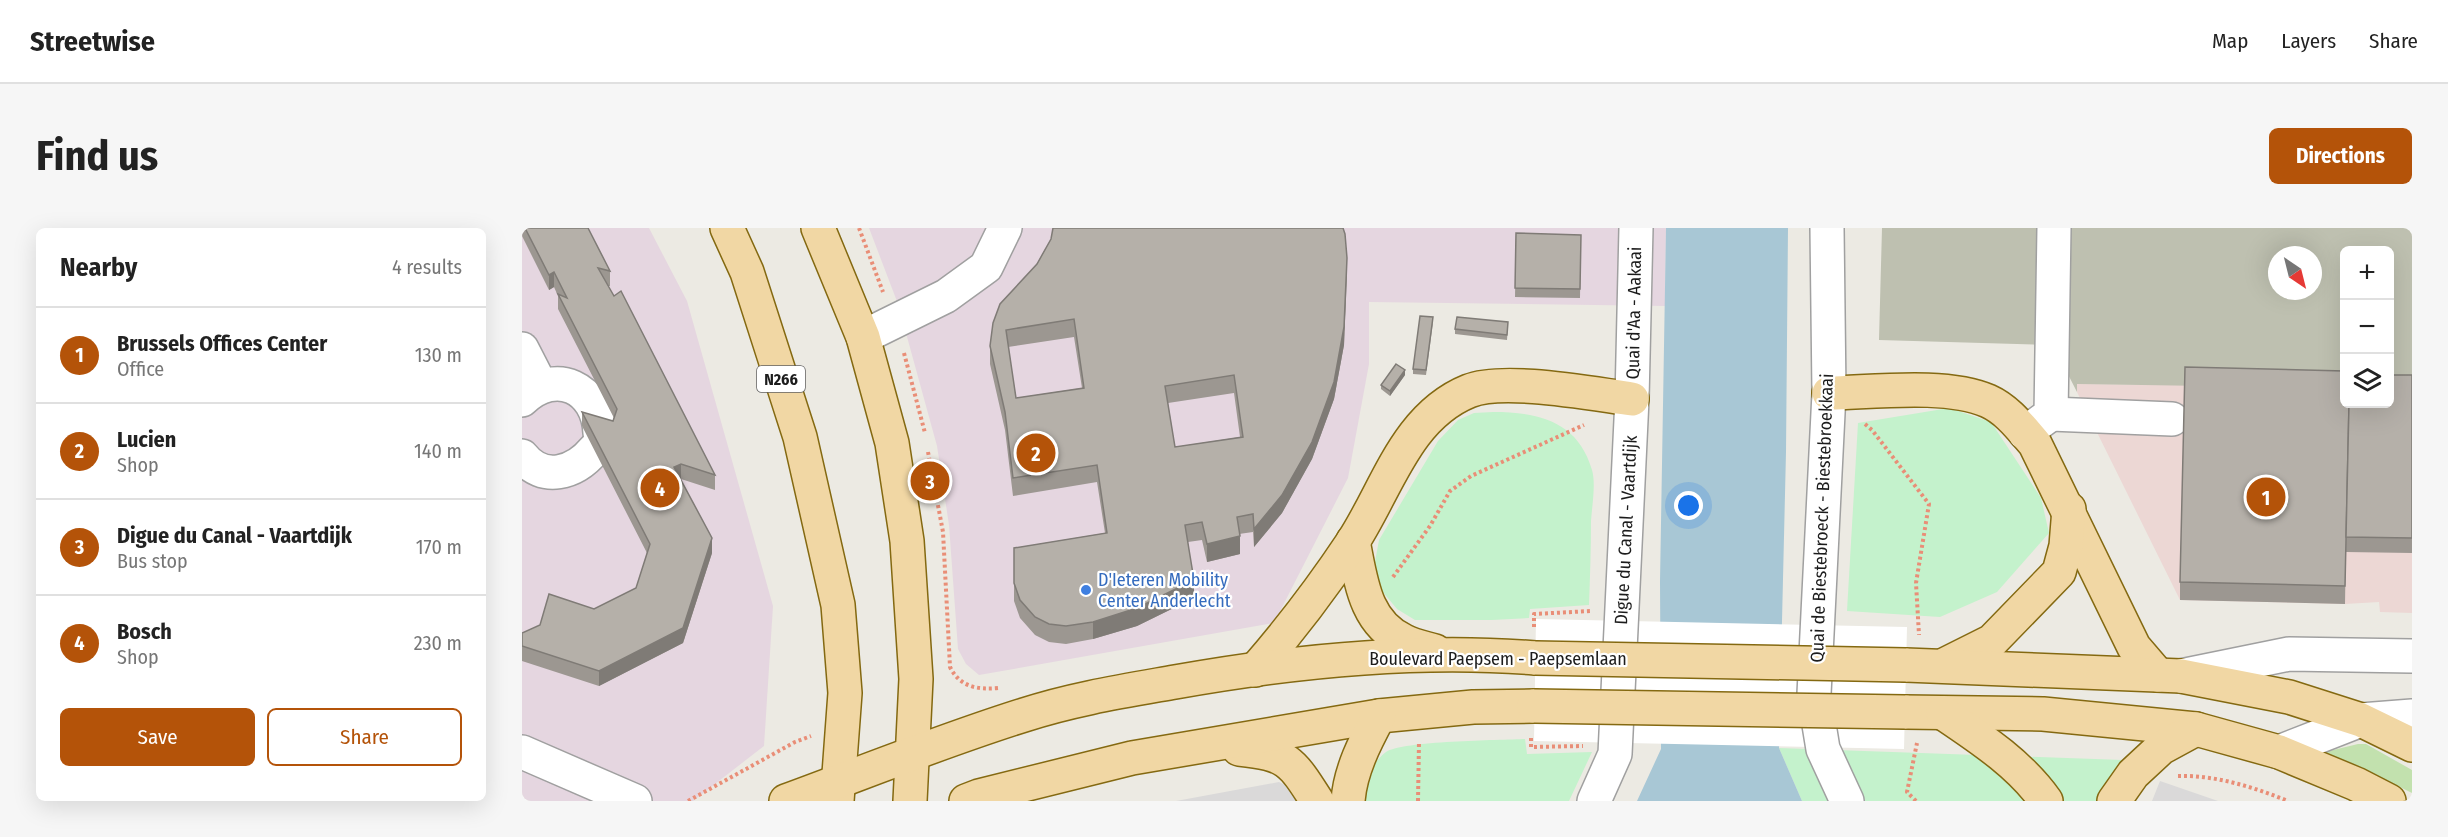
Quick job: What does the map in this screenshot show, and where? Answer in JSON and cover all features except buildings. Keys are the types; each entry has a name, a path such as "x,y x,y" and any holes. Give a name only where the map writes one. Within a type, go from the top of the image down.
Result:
{"main road":[{"name":"N266","path":"727,228 747,272 800,437 838,605 845,693 837,791"},
{"path":"820,229 862,337 892,443 907,541 916,679 910,801"},
{"path":"1255,670 1292,626 1353,541 1396,464 1421,425 1439,407 1471,390 1519,387 1632,399"},
{"path":"1829,393 1955,391 1989,401 2013,418 2035,444 2134,647 2170,675"},
{"path":"1942,666 1992,642 2059,572 2067,546 2069,510"},
{"path":"1353,541 1365,596 1377,622 1404,641 1448,655"},
{"name":"Boulevard Paepsem - Paepsemlaan","path":"786,801 837,791 912,753 1026,714 1103,694 1255,670 1348,659 1448,655 1906,664 2170,675 2289,698 2361,720 2412,745"},
{"path":"966,801 1132,758 1379,716 1473,707 1532,720 1943,713 2043,714 2196,729 2279,752 2356,784 2389,801"},
{"path":"1943,713 1986,742 2035,786 2046,801"},
{"path":"1348,801 1364,743 1379,716"},
{"path":"2114,801 2133,774 2160,748 2196,729"},
{"path":"1213,746 1270,752 1285,758 1309,797"}],"street":[{"path":"862,337 946,296 986,267 1005,228"},
{"name":"Quai d'Aa - Aakaai","path":"1632,399 1636,228"},
{"name":"Quai de Biestebroeck - Biestebroekkaai","path":"1827,228 1829,393 1814,694 1823,749 1847,801"},
{"path":"2051,414 2054,228"},
{"path":"522,349 531,393 553,384 566,384 578,389 596,407 597,441 586,461 562,472 549,472 536,468 522,456"},
{"name":"Digue du Canal - Vaartdijk","path":"1594,801 1615,754 1632,399"},
{"path":"2025,433 2051,414 2172,419"},
{"path":"2170,675 2289,654 2412,656"},
{"path":"2279,752 2361,720 2412,716"},
{"path":"522,752 635,801"}],"path":[{"path":"1365,596 1394,577 1430,526 1450,491 1471,476 1570,432 1632,399"},
{"path":"1872,430 1929,504 1916,583 1919,627"},
{"path":"1534,614 1592,611"},
{"path":"957,680 971,686"},
{"path":"1532,720 1531,747 1583,746"},
{"path":"1916,801 1907,792 1918,736"},
{"path":"1418,801 1419,738"},
{"path":"2145,763 2161,776 2204,776 2267,792 2288,801"}],"shaded area":[{"path":"522,228 649,228 687,301 773,606 764,746 693,801 522,801"},
{"path":"869,228 1666,228 1665,306 1369,302 1369,364 1348,478 1274,623 979,675 966,664 958,649 949,525 937,446 898,304"},
{"path":"1882,228 2412,228 2412,390 2394,389 2394,246 2340,246 2340,388 2077,384 2077,392 2053,345 1879,340"},
{"path":"2077,384 2185,385 2340,404 2340,408 2394,408 2394,401 2412,390 2412,613 2380,612 2379,602 2345,604 2180,600 2077,392"},
{"path":"2160,781 2218,801 2152,801"},
{"path":"1279,782 1298,791 1303,801 1176,801"}],"green space":[{"path":"1949,408 1991,422 2041,498 2049,533 1997,592 1940,617 1847,611 1858,423"},
{"path":"1474,413 1525,414 1554,423 1577,440 1586,453 1594,482 1589,605 1530,609 1529,618 1415,620 1397,609 1382,591 1374,567 1379,540 1438,441 1458,420"},
{"path":"1525,739 1527,754 1592,752 1569,801 1361,801 1372,768 1386,752 1396,748 1452,742"},
{"path":"2366,744 2412,770 2412,793 2325,752"},
{"path":"1779,748 2123,760 2143,770 2116,801 1802,801"}],"water":[{"path":"1666,228 1788,228 1786,452 1779,748 1802,801 1637,801 1661,749 1660,582"}],"pier":[{"path":"1536,619 1907,627 1904,749 1534,741"}],"place":[{"name":"Lucien","path":"1036,453"},
{"name":"Digue du Canal - Vaartdijk","path":"930,481"},
{"name":"Bosch","path":"660,488"},
{"name":"Brussels Offices Center","path":"2266,497"},
{"name":"D'Ieteren Mobility Center Anderlecht","path":"1086,590"}]}
